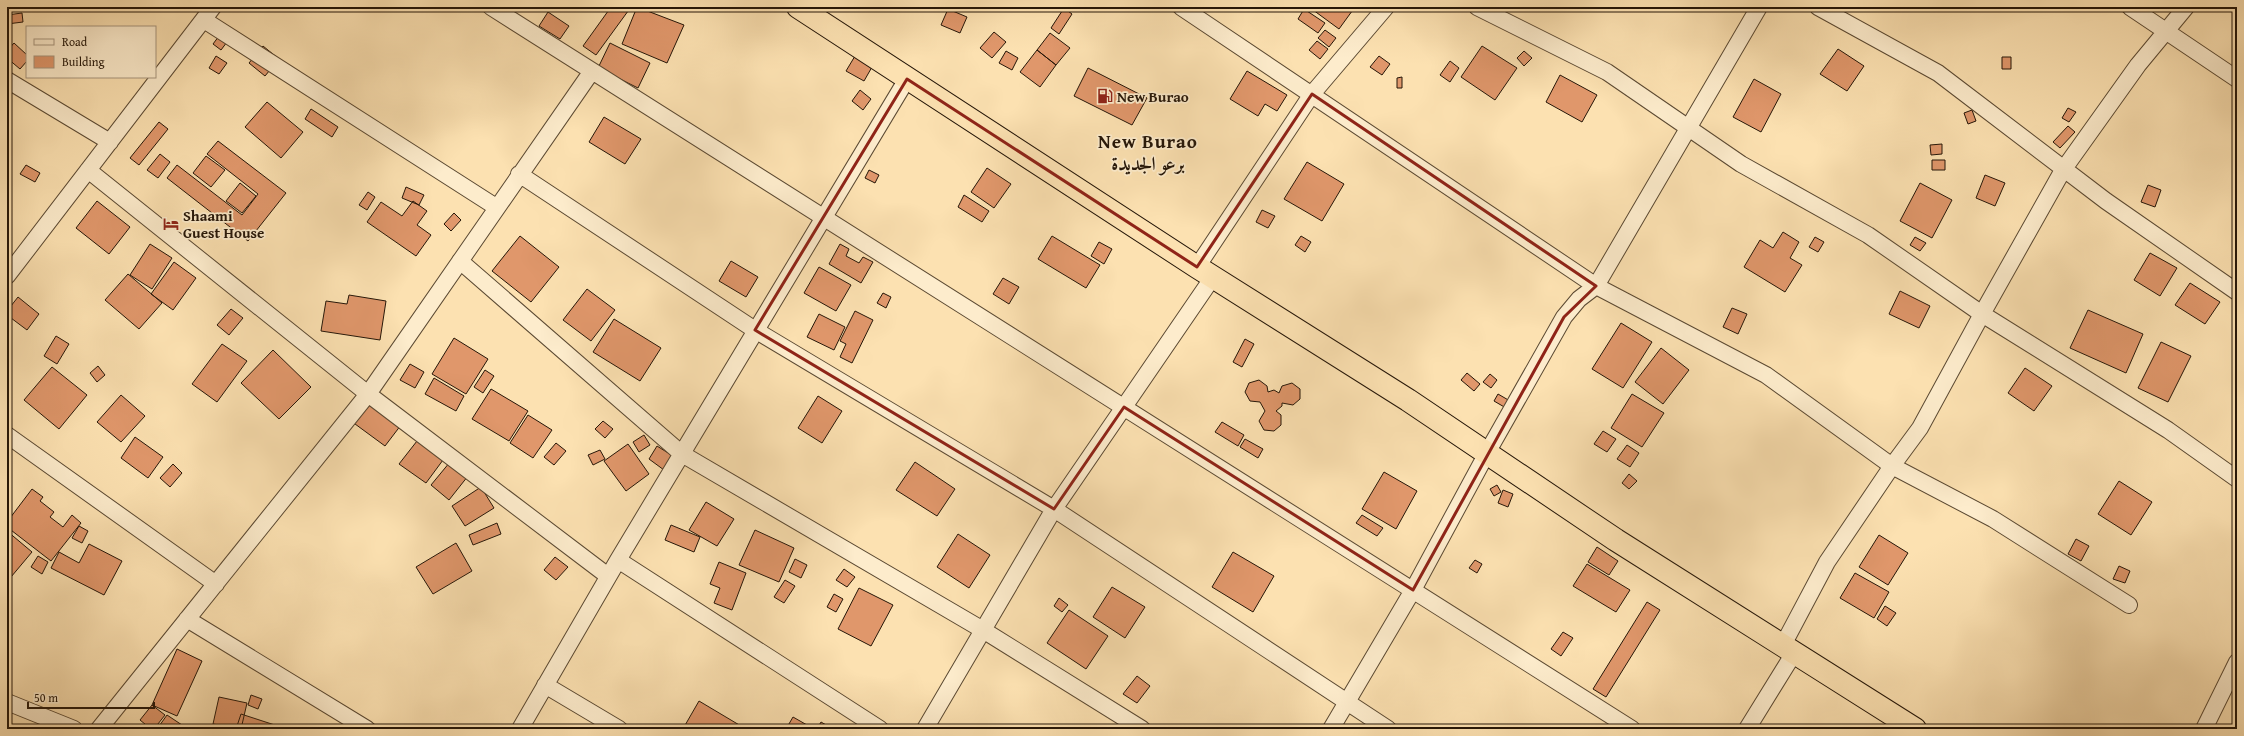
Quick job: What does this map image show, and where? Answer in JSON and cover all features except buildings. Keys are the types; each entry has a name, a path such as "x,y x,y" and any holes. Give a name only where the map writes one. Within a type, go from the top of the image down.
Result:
{"highway":[{"path":"798,7 1205,272 1408,400 1616,540 1915,729"}],"street":[{"path":"491,7 823,218 1124,406 1632,729"},
{"path":"1181,7 1596,286 1766,375 1892,466 1993,519 2129,605"},
{"path":"925,729 1054,509 1124,406 1312,94 1386,7"},
{"path":"1477,7 1607,72 1741,164 1868,235 1982,314 2168,430 2237,479"},
{"path":"1331,729 1413,590 1487,453 1527,386 1564,317 1579,299 1596,286 1759,7"},
{"path":"1818,7 1938,73 2064,170 2237,292"},
{"path":"2130,7 2167,30 2237,79"},
{"path":"1747,729 1789,649 1827,562 1892,466 1920,428 1982,314 2064,170 2138,65 2186,7"},
{"path":"7,276 209,13 496,207"},
{"path":"99,729 368,394 496,207 592,71"},
{"path":"520,729 608,576 907,79"},
{"path":"7,80 110,142"},
{"path":"88,170 368,394 608,576"},
{"path":"519,174 755,330 1054,509 1388,729"},
{"path":"460,261 682,454 983,630 1142,729"},
{"path":"7,435 216,584"},
{"path":"618,560 880,729"},
{"path":"187,619 367,729"},
{"path":"2204,729 2237,662"},
{"path":"544,685 619,729"},
{"path":"7,702 74,729"}],"highlighted area":[{"path":"907,79 1197,267 1312,94 1596,286 1564,317 1413,590 1124,407 1054,509 755,330"}],"place":[{"name":"New Burao","path":"1105,96"},
{"name":"Shaami Guest House","path":"171,224"}],"district":[{"name":"New Burao برعو الجديدة","path":"1148,152"}]}
